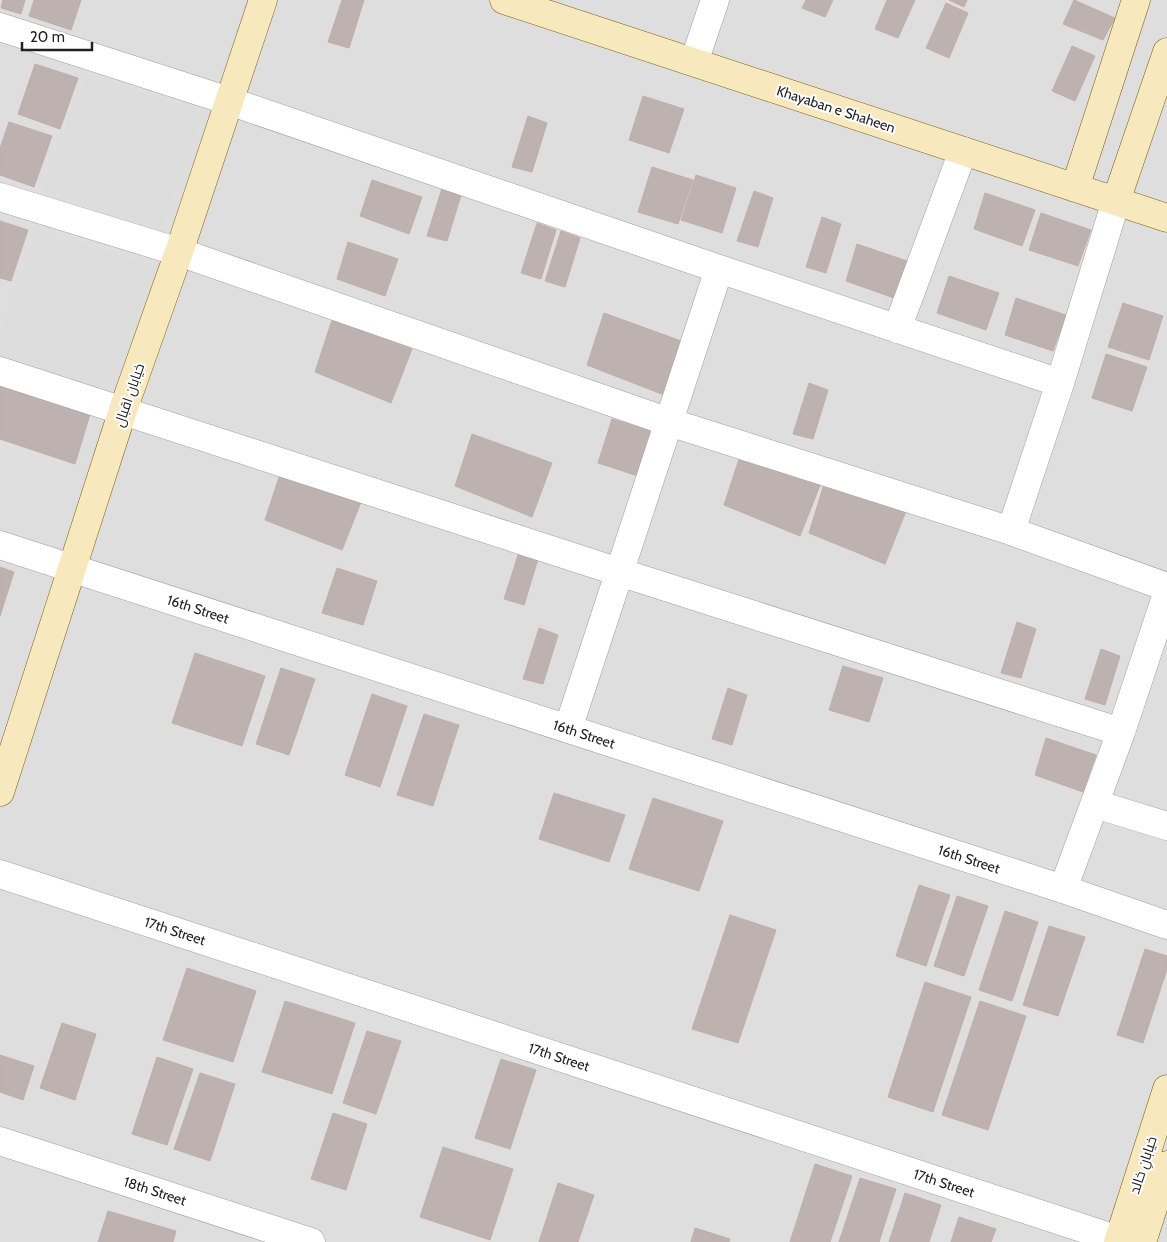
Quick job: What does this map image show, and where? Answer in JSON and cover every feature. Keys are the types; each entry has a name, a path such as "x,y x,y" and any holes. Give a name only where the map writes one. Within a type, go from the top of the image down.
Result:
{"street":[{"name":"خیابان اقبال","path":"0,792 123,410 179,252 263,0"},
{"name":"Khayaban e Shaheen","path":"504,0 1167,218"},
{"path":"694,62 715,0"},
{"path":"1075,188 1136,0"},
{"path":"0,27 229,101 719,270 1060,383"},
{"path":"1011,531 1060,383 1116,201 1167,52"},
{"path":"897,329 963,151"},
{"path":"0,197 179,252 669,422 1011,531 1167,587"},
{"path":"568,729 719,270"},
{"path":"0,371 1121,732"},
{"name":"16th Street","path":"0,545 1167,924"},
{"path":"1063,889 1121,732 1167,594"},
{"path":"1094,804 1167,826"},
{"name":"17th Street","path":"0,874 1126,1241"},
{"name":"خیابانِ خالد","path":"1126,1241 1167,1089"},
{"name":"18th Street","path":"0,1141 311,1242"},
{"name":"خیابانِ خالد","path":"1126,1241 1167,1165"}],"shaded area":[{"path":"0,0 1167,0 1167,1242 0,1242"},
{"path":"85,76 205,114 159,238 38,198"},
{"path":"38,232 158,271 111,394 0,358 0,328"}],"building":[{"path":"3,0 25,0 21,14 1,8"},
{"path":"34,0 81,0 71,30 29,16"},
{"path":"342,0 364,0 349,48 328,42"},
{"path":"806,0 833,0 825,17 802,8"},
{"path":"887,0 915,0 898,38 875,29"},
{"path":"949,0 967,0 964,7"},
{"path":"1074,0 1115,18 1103,40 1063,24"},
{"path":"946,3 968,13 949,58 926,48"},
{"path":"1072,46 1095,56 1075,101 1052,91"},
{"path":"35,64 78,78 60,129 18,114"},
{"path":"643,96 684,109 669,153 629,140"},
{"path":"528,116 547,123 532,172 512,167"},
{"path":"9,122 52,136 34,187 0,175 0,148"},
{"path":"652,167 693,180 678,224 638,212"},
{"path":"696,175 736,188 722,233 681,220"},
{"path":"372,180 422,197 409,234 360,216"},
{"path":"443,185 462,192 447,241 427,236"},
{"path":"754,191 773,198 758,247 737,241"},
{"path":"985,193 1035,210 1022,246 974,229"},
{"path":"1041,213 1091,230 1078,266 1029,250"},
{"path":"822,217 841,224 826,273 806,267"},
{"path":"0,221 28,230 11,281 0,278"},
{"path":"537,223 556,230 541,279 521,273"},
{"path":"561,231 580,238 565,287 545,281"},
{"path":"348,242 398,259 385,296 337,279"},
{"path":"857,244 907,261 894,298 846,281"},
{"path":"949,276 999,293 986,330 937,313"},
{"path":"1016,298 1066,315 1053,351 1005,335"},
{"path":"1123,303 1163,316 1149,360 1108,347"},
{"path":"604,313 684,342 664,395 587,365"},
{"path":"332,320 412,349 391,403 315,372"},
{"path":"1106,354 1147,367 1132,411 1092,398"},
{"path":"0,381 91,411 75,464 0,439"},
{"path":"809,383 828,390 813,439 793,434"},
{"path":"612,419 653,431 638,476 598,463"},
{"path":"472,434 552,463 532,517 455,486"},
{"path":"741,453 821,483 800,536 724,505"},
{"path":"282,468 363,497 342,550 265,520"},
{"path":"825,481 906,511 885,564 809,533"},
{"path":"520,549 539,556 524,605 504,599"},
{"path":"0,567 14,572 0,616"},
{"path":"337,568 377,581 363,625 322,613"},
{"path":"1017,622 1036,629 1021,678 1001,673"},
{"path":"539,628 558,635 543,684 523,679"},
{"path":"1101,649 1120,656 1105,705 1085,699"},
{"path":"195,653 265,676 242,746 172,723"},
{"path":"843,666 883,678 869,722 829,710"},
{"path":"281,668 315,679 289,755 256,744"},
{"path":"728,688 747,695 732,745 712,739"},
{"path":"372,694 407,706 380,787 345,775"},
{"path":"424,714 459,725 433,806 397,795"},
{"path":"1046,738 1096,755 1083,792 1035,775"},
{"path":"554,793 625,815 609,862 539,839"},
{"path":"653,798 723,821 699,891 629,869"},
{"path":"919,885 950,895 926,966 896,956"},
{"path":"957,896 988,906 964,976 934,966"},
{"path":"1005,911 1038,922 1012,1001 979,990"},
{"path":"730,915 776,930 738,1043 692,1029"},
{"path":"1049,926 1085,937 1058,1016 1023,1005"},
{"path":"1145,949 1167,956 1167,969 1143,1043 1117,1035"},
{"path":"187,968 256,991 233,1062 163,1040"},
{"path":"925,982 971,997 933,1112 888,1097"},
{"path":"285,1001 355,1023 332,1094 262,1072"},
{"path":"980,1001 1026,1016 988,1130 942,1115"},
{"path":"62,1023 96,1034 75,1100 40,1088"},
{"path":"367,1031 401,1041 376,1114 343,1103"},
{"path":"0,1055 34,1066 23,1100 0,1092"},
{"path":"157,1057 193,1069 167,1145 132,1134"},
{"path":"501,1059 536,1070 510,1149 475,1138"},
{"path":"200,1073 235,1084 210,1161 174,1149"},
{"path":"333,1113 367,1124 346,1190 311,1179"},
{"path":"443,1147 513,1169 490,1240 420,1217"},
{"path":"815,1164 852,1176 830,1242 790,1242"},
{"path":"860,1178 896,1189 879,1242 839,1242"},
{"path":"558,1183 594,1195 578,1242 539,1242"},
{"path":"905,1193 941,1205 929,1242 889,1242"},
{"path":"108,1211 176,1231 173,1242 98,1242"},
{"path":"959,1217 996,1229 991,1242 951,1242"},
{"path":"695,1228 730,1239 729,1242 691,1242"}]}
